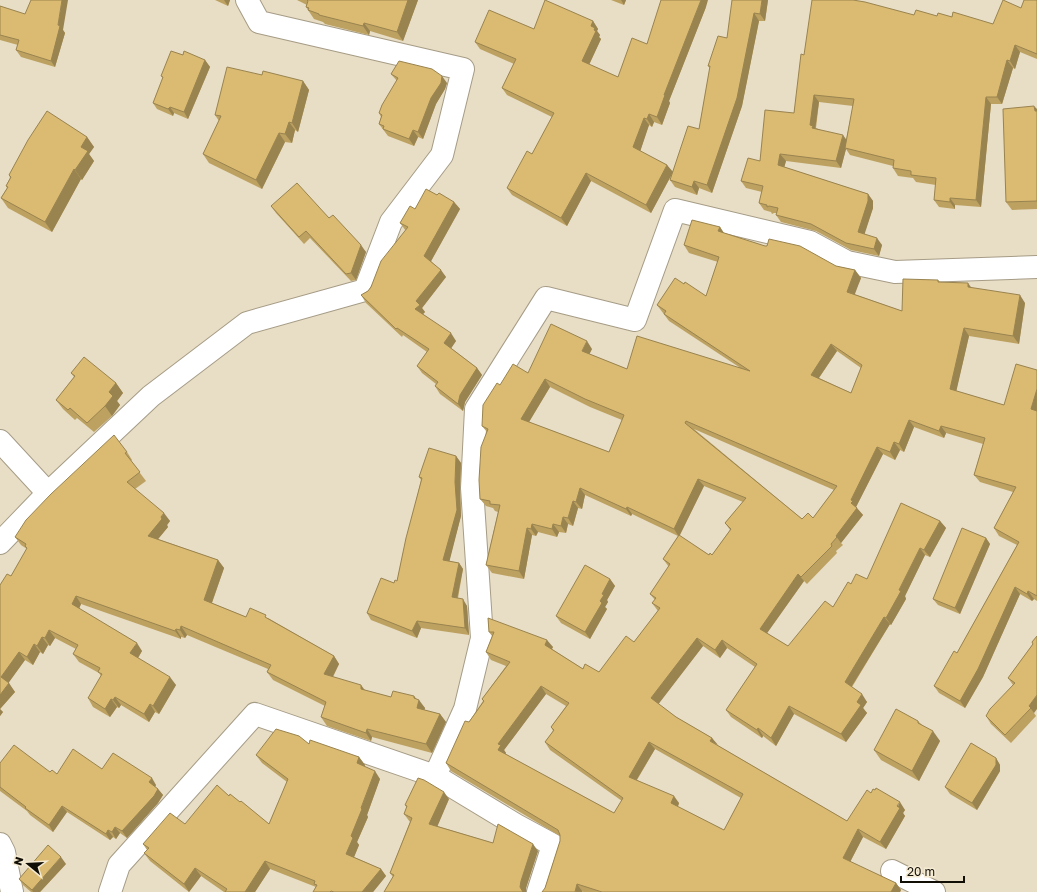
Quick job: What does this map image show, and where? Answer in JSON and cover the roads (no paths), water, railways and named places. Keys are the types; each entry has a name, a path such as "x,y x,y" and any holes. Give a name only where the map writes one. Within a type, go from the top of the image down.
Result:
{"street":[{"path":"0,543 48,493 151,396 247,323 365,290 391,222 442,155 463,69 259,22 247,0"},
{"path":"435,776 465,709 482,638 472,488 476,409 546,298 635,320 675,210 810,242 847,262 895,272 1037,267"},
{"path":"0,441 48,493"},
{"path":"110,892 119,865 255,714 435,776 516,825 553,845 538,892"},
{"path":"0,844 4,852 12,892"},
{"path":"892,871 934,892"}]}
